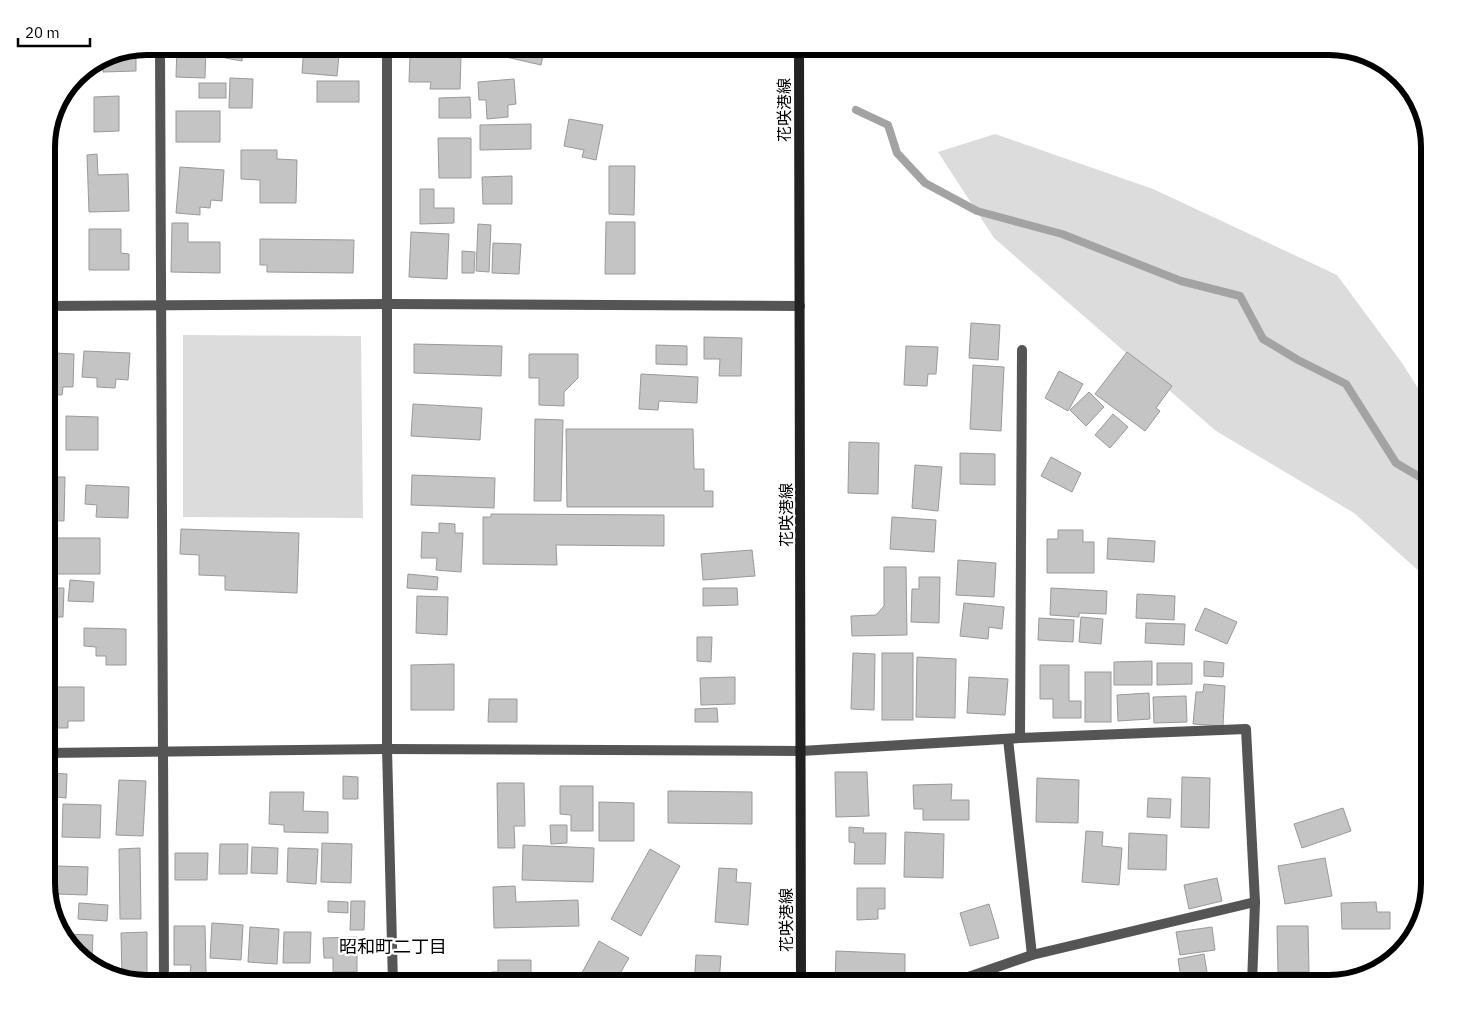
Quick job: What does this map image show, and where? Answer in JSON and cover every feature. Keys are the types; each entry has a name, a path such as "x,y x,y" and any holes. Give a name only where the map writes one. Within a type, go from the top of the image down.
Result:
{"main road":[{"name":"花咲港線","path":"799,55 801,975"}],"street":[{"path":"160,55 164,975"},
{"path":"387,55 387,749 392,975"},
{"path":"55,306 388,304 800,306"},
{"path":"1020,738 1022,350"},
{"path":"55,753 387,749 801,751 1020,738 1246,729 1255,902 1252,975"},
{"path":"1008,739 1032,955"},
{"path":"974,975 1032,955 1255,902"}],"shaded area":[{"path":"995,134 1153,189 1337,275 1402,363 1421,393 1421,573 1354,513 1216,431 994,238 938,152"},
{"path":"183,335 361,336 363,518 183,517"}],"building":[{"path":"177,55 206,55 205,78 176,77"},
{"path":"225,55 242,55 242,61 225,58"},
{"path":"303,55 339,55 337,76 302,73"},
{"path":"410,55 461,56 460,89 430,89 431,82 409,82"},
{"path":"497,55 543,55 541,65"},
{"path":"136,56 136,71 103,72 103,66 106,64"},
{"path":"230,78 253,79 252,108 229,108"},
{"path":"514,79 516,104 508,105 508,117 487,119 486,100 479,100 478,82"},
{"path":"317,81 359,81 359,102 317,102"},
{"path":"199,83 226,83 226,98 199,98"},
{"path":"119,96 119,131 94,132 94,97"},
{"path":"470,97 471,118 439,118 439,98"},
{"path":"176,111 220,111 220,142 176,142"},
{"path":"569,119 603,125 596,160 582,157 584,150 564,146"},
{"path":"531,124 531,149 480,150 480,125"},
{"path":"438,138 471,138 471,178 439,178"},
{"path":"241,150 277,150 277,159 297,160 296,203 260,203 260,180 241,179"},
{"path":"97,154 98,175 128,174 129,211 89,212 87,155"},
{"path":"609,166 635,166 634,215 609,214"},
{"path":"180,167 224,170 222,201 211,200 210,208 200,207 200,215 176,213"},
{"path":"512,176 512,204 483,204 482,177"},
{"path":"420,189 434,189 434,208 454,208 454,223 420,224"},
{"path":"606,222 635,222 635,274 605,274"},
{"path":"172,223 188,223 188,242 220,242 220,273 171,272"},
{"path":"478,224 491,225 489,272 476,271"},
{"path":"89,229 121,229 121,253 129,254 129,270 89,270"},
{"path":"411,232 449,234 447,279 409,277"},
{"path":"260,239 354,240 353,273 267,272 267,265 260,265"},
{"path":"493,243 521,244 519,274 492,273"},
{"path":"462,251 475,252 474,273 462,273"},
{"path":"971,323 1000,325 998,360 969,358"},
{"path":"704,337 742,338 741,376 719,376 720,359 704,359"},
{"path":"414,344 502,346 501,376 414,373"},
{"path":"656,345 687,346 687,365 656,364"},
{"path":"906,346 938,347 936,374 928,374 927,386 904,385"},
{"path":"84,351 130,353 128,380 116,379 115,388 97,387 97,378 82,377"},
{"path":"1127,352 1172,386 1156,408 1160,411 1145,431 1095,394"},
{"path":"55,353 74,354 73,387 63,387 62,395 55,395"},
{"path":"529,354 578,354 578,378 564,392 564,406 539,405 539,378 529,378"},
{"path":"973,365 1004,367 1001,431 970,429"},
{"path":"1059,371 1083,384 1068,411 1045,398"},
{"path":"641,374 698,377 697,403 659,401 658,410 639,409"},
{"path":"1089,392 1104,407 1086,426 1070,410"},
{"path":"413,404 482,408 480,440 411,436"},
{"path":"1113,414 1128,427 1110,448 1095,435"},
{"path":"66,416 98,417 98,450 66,450"},
{"path":"535,419 563,420 561,501 534,501"},
{"path":"566,429 693,429 694,469 704,469 704,491 713,491 713,507 567,507"},
{"path":"849,442 879,443 878,494 848,493"},
{"path":"960,453 995,454 995,485 960,484"},
{"path":"1051,457 1081,473 1072,492 1041,476"},
{"path":"915,465 942,467 938,511 912,508"},
{"path":"412,475 495,478 494,508 411,505"},
{"path":"55,477 65,477 64,521 55,520"},
{"path":"86,485 129,487 128,518 96,517 97,505 85,504"},
{"path":"491,514 664,515 664,546 556,545 557,565 483,564 483,517 491,517"},
{"path":"892,517 936,520 934,552 890,549"},
{"path":"439,523 455,524 455,533 463,533 461,572 436,570 437,558 421,558 422,532 439,533"},
{"path":"181,529 299,533 297,593 225,590 225,576 199,575 199,555 180,554"},
{"path":"1058,530 1083,530 1083,542 1094,542 1094,573 1047,573 1047,539 1058,539"},
{"path":"56,538 100,538 100,574 57,574"},
{"path":"1108,538 1155,541 1154,562 1107,559"},
{"path":"752,550 755,576 703,580 701,554"},
{"path":"958,560 996,563 994,597 956,595"},
{"path":"884,567 906,567 907,635 852,636 851,616 876,615 884,606"},
{"path":"408,574 438,577 437,590 407,588"},
{"path":"919,577 940,577 939,623 911,622 912,589 919,589"},
{"path":"70,580 94,582 93,602 68,601"},
{"path":"55,588 64,588 63,617 55,617"},
{"path":"703,588 737,588 738,605 703,606"},
{"path":"1051,588 1107,591 1106,614 1079,613 1079,617 1050,615"},
{"path":"1137,594 1175,596 1174,620 1136,618"},
{"path":"417,596 448,597 447,635 416,633"},
{"path":"964,603 1004,607 1002,629 989,627 988,639 960,636"},
{"path":"1205,608 1237,622 1227,644 1195,630"},
{"path":"1081,617 1103,619 1101,644 1079,642"},
{"path":"1039,618 1074,620 1073,642 1038,640"},
{"path":"1146,623 1185,624 1184,645 1145,643"},
{"path":"84,628 126,629 126,665 106,665 106,656 96,656 96,647 84,646"},
{"path":"697,637 712,637 711,662 697,661"},
{"path":"853,653 875,654 874,710 851,709"},
{"path":"882,653 913,653 913,720 882,720"},
{"path":"917,657 956,659 955,718 916,717"},
{"path":"1152,661 1152,685 1114,685 1114,662"},
{"path":"1204,661 1224,663 1223,677 1204,676"},
{"path":"1157,663 1192,663 1192,684 1157,685"},
{"path":"454,664 454,710 411,710 411,665"},
{"path":"1040,665 1069,665 1069,701 1081,701 1081,718 1053,718 1053,699 1040,699"},
{"path":"1085,672 1111,672 1111,722 1085,722"},
{"path":"735,677 735,704 701,705 700,678"},
{"path":"969,677 1008,679 1005,715 967,713"},
{"path":"1204,684 1225,686 1223,726 1193,724 1196,692 1203,692"},
{"path":"55,687 84,687 84,721 68,721 68,728 55,728"},
{"path":"1149,693 1150,719 1118,721 1117,695"},
{"path":"1186,696 1187,722 1154,723 1153,697"},
{"path":"489,699 517,699 517,722 488,722"},
{"path":"717,708 718,722 695,722 695,709"},
{"path":"835,772 867,772 869,816 836,817"},
{"path":"55,773 67,774 66,798 55,797"},
{"path":"343,776 358,777 358,799 343,799"},
{"path":"1182,777 1210,778 1209,828 1181,827"},
{"path":"1037,778 1079,780 1078,823 1036,822"},
{"path":"119,780 146,781 143,836 116,835"},
{"path":"497,783 524,783 525,826 514,826 515,848 498,848"},
{"path":"952,784 951,800 969,800 969,820 923,820 923,809 914,809 913,785"},
{"path":"560,786 593,786 593,831 571,831 571,815 560,814"},
{"path":"668,791 752,792 752,824 668,823"},
{"path":"270,792 304,792 303,811 328,812 328,833 284,832 284,825 269,824"},
{"path":"1148,798 1171,799 1170,818 1147,817"},
{"path":"599,802 634,803 634,841 599,841"},
{"path":"63,804 101,805 100,838 62,837"},
{"path":"1343,808 1351,831 1302,848 1294,824"},
{"path":"550,825 567,825 567,843 551,844"},
{"path":"849,827 864,828 863,833 886,833 885,864 854,864 855,843 849,842"},
{"path":"1086,831 1103,832 1102,846 1122,848 1119,885 1082,882"},
{"path":"905,832 944,834 943,878 904,877"},
{"path":"1129,833 1167,835 1166,870 1128,869"},
{"path":"322,843 352,844 351,883 321,882"},
{"path":"220,844 248,844 247,874 219,874"},
{"path":"523,845 594,848 593,882 522,880"},
{"path":"252,847 278,848 277,874 251,873"},
{"path":"140,848 141,919 120,919 119,849"},
{"path":"288,848 318,849 316,884 287,882"},
{"path":"650,849 680,866 641,936 611,919"},
{"path":"175,853 208,853 207,880 175,880"},
{"path":"1325,858 1332,896 1285,904 1278,866"},
{"path":"57,866 88,867 87,895 56,894"},
{"path":"719,868 737,869 736,882 751,883 748,925 715,922"},
{"path":"1217,878 1222,901 1189,909 1184,885"},
{"path":"515,886 516,902 578,900 579,926 494,928 493,887"},
{"path":"857,888 885,888 885,909 878,909 878,919 857,920"},
{"path":"328,901 348,902 348,913 328,912"},
{"path":"351,901 365,901 364,930 350,930"},
{"path":"1376,902 1377,912 1390,912 1390,929 1342,929 1341,903"},
{"path":"79,903 108,905 107,921 78,919"},
{"path":"989,904 999,938 970,946 960,913"},
{"path":"212,923 243,925 241,960 210,958"},
{"path":"174,926 205,926 206,973 190,973 191,965 174,965"},
{"path":"1277,926 1308,926 1309,972 1278,972"},
{"path":"250,927 279,929 277,964 248,962"},
{"path":"1212,927 1215,950 1180,955 1176,932"},
{"path":"147,932 147,975 122,971 121,933"},
{"path":"284,932 311,932 310,963 283,963"},
{"path":"71,934 93,935 92,956 78,944"},
{"path":"357,937 357,972 333,972 333,958 324,958 323,938"},
{"path":"599,941 629,958 619,975 581,975"},
{"path":"836,951 905,954 905,975 835,975"},
{"path":"1204,954 1208,975 1181,975 1178,959"},
{"path":"696,955 721,956 720,975 695,975"},
{"path":"498,960 531,960 531,975 492,975 492,972 498,972"},
{"path":"248,973 285,975 248,975"}],"waterway":[{"path":"856,110 888,125 897,153 925,183 977,211 1062,234 1181,281 1240,296 1263,339 1298,360 1346,384 1396,463 1421,478"}],"district":[{"name":"昭和町二丁目","path":"393,947"}]}
